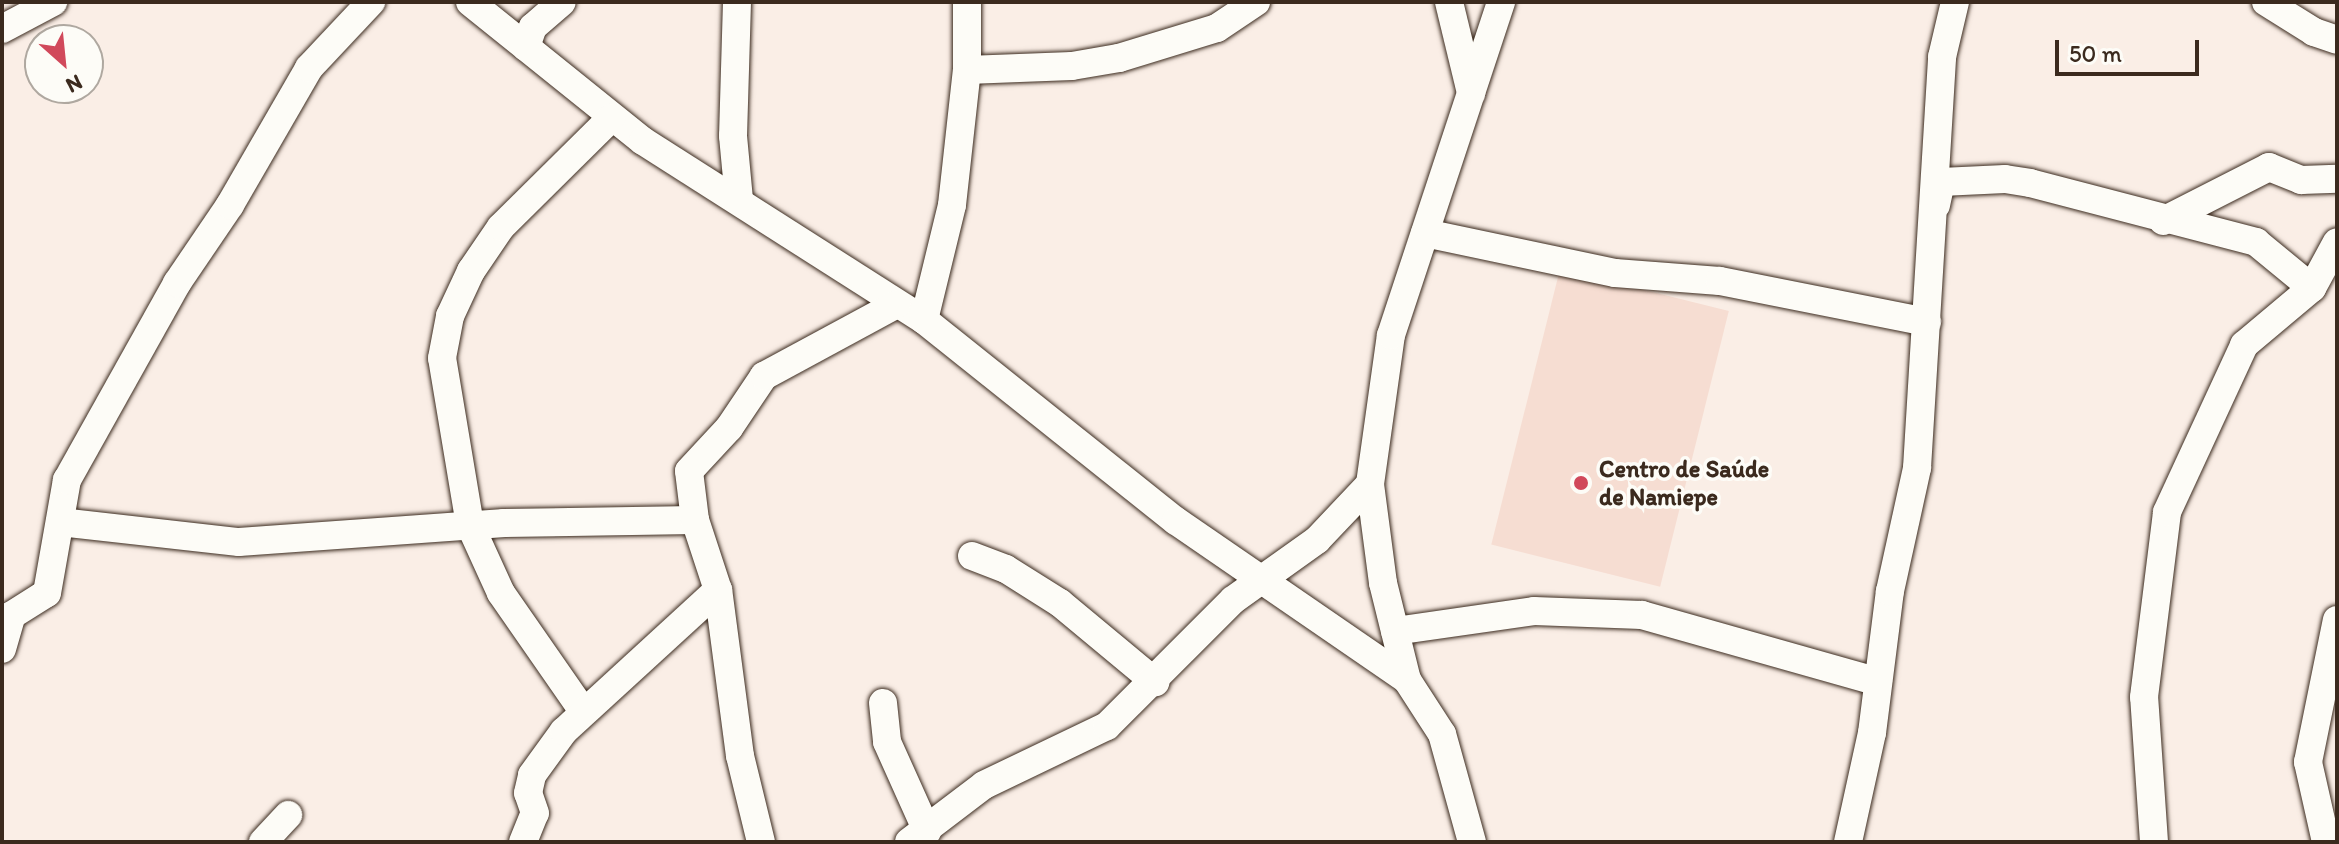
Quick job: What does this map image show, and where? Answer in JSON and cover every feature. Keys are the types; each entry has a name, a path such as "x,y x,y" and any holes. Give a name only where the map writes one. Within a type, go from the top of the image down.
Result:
{"street":[{"path":"2,29 53,2"},
{"path":"2,649 12,615 47,593 57,560 67,480 177,283 230,205 309,68 371,2"},
{"path":"470,2 611,118 924,320 1039,407 1108,469 1256,579 1407,680"},
{"path":"526,47 533,27 562,2"},
{"path":"737,2 733,136 739,199"},
{"path":"924,320 952,205 967,70 967,2"},
{"path":"967,70 1072,66 1119,58 1217,28 1256,2"},
{"path":"1449,2 1471,93"},
{"path":"1472,842 1442,734 1407,680 1395,631 1370,484 1391,335 1501,2"},
{"path":"1848,842 1917,468 1942,57 1955,2"},
{"path":"2266,2 2314,32 2337,40"},
{"path":"583,711 501,593 470,525 442,358 450,316 471,271 501,227 611,118"},
{"path":"2163,221 2269,167 2311,182 2337,179"},
{"path":"1933,219 1941,182 2005,179 2256,242 2312,288"},
{"path":"1425,233 1615,273 1720,281 1927,322"},
{"path":"2154,842 2144,697 2167,512 2244,345 2312,288 2337,242"},
{"path":"761,842 740,756 718,590 695,520 689,471 729,428 754,386 784,360 897,304"},
{"path":"883,703 887,742 918,836 984,785 1107,726 1256,579 1317,540 1370,484"},
{"path":"60,522 239,542 470,525 695,520"},
{"path":"972,556 1060,603 1155,682"},
{"path":"523,842 535,813 528,793 532,775 583,711 718,590"},
{"path":"1395,631 1534,611 1642,615 1878,682"},
{"path":"2326,842 2308,762 2337,620"},
{"path":"263,842 288,815"}],"shaded area":[{"name":"Centro de Saúde de Namiepe","path":"1560,269 1729,311 1660,587 1491,545"}],"place":[{"name":"Centro de Saúde de Namiepe","path":"1581,483"}]}
